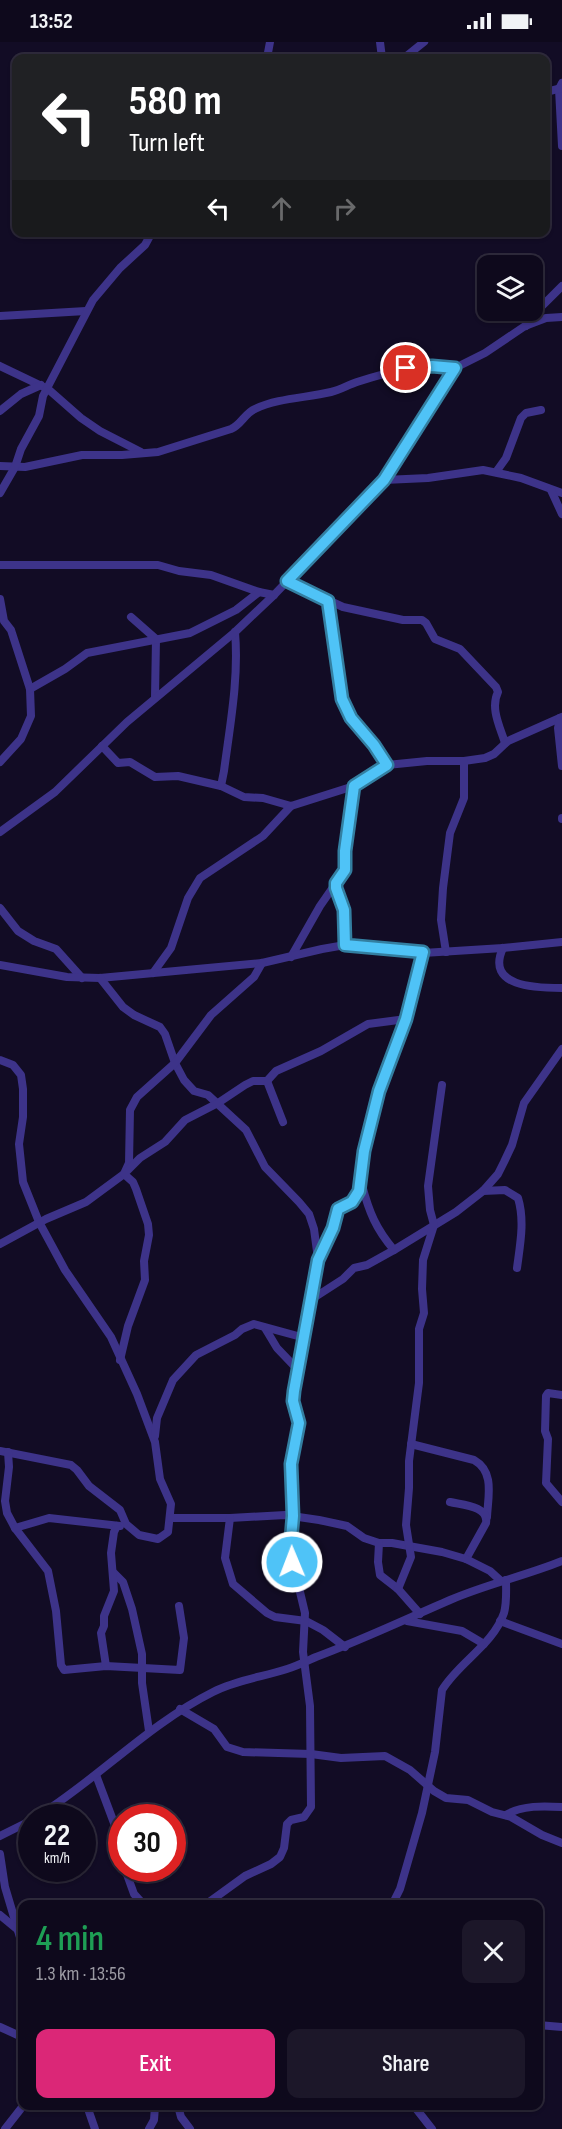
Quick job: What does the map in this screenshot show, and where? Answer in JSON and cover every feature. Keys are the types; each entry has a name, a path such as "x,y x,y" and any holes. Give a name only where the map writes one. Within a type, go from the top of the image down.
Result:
{"street":[{"path":"409,54 424,42"},
{"path":"561,87 562,147"},
{"path":"0,493 39,416 44,387 80,328 86,311 98,292 145,246 150,237"},
{"path":"525,326 562,286"},
{"path":"0,316 86,311"},
{"path":"0,832 55,792 155,697 235,632 274,596 384,480 455,368 485,353 525,326 546,318 562,317"},
{"path":"0,366 44,387 100,431 144,453"},
{"path":"0,466 44,464 82,455 158,452 236,427 249,412 265,405 332,392 406,368 432,366 455,368"},
{"path":"0,411 21,394 44,387"},
{"path":"496,472 506,458 521,418 526,413 542,410"},
{"path":"384,480 428,478 483,470 521,478 562,493"},
{"path":"551,490 562,514"},
{"path":"0,565 158,565 179,571 211,575 274,596"},
{"path":"287,581 343,607 392,617 422,620 435,639 460,649 496,687 498,692 494,700 495,708 505,744"},
{"path":"30,689 87,653 190,633 205,627 241,607 259,592"},
{"path":"0,599 4,621 11,630 30,689 31,716 17,744 0,762"},
{"path":"328,601 342,699 351,718 374,745 387,765"},
{"path":"131,617 156,639 155,697"},
{"path":"221,786 236,677 235,632"},
{"path":"153,973 171,948 188,898 200,878 263,836 291,806 354,786 387,765 428,760 464,761 490,756 505,744 561,718"},
{"path":"561,718 558,728 562,766"},
{"path":"102,746 118,763 130,762 155,777 178,776 221,786 244,798 263,798 291,806"},
{"path":"446,952 441,920 443,888 450,833 464,798 464,761"},
{"path":"291,957 320,906 345,870 345,851 354,786"},
{"path":"336,883 337,893 344,910 345,945"},
{"path":"0,908 18,931 34,941 56,949 81,978"},
{"path":"0,967 81,978 100,978 262,963 345,945 446,952 562,942"},
{"path":"503,948 498,960 500,970 508,980 538,988 562,988"},
{"path":"318,1260 333,1228 338,1209 354,1199 359,1191 362,1182 364,1151 379,1091 406,1019 423,952"},
{"path":"124,1174 129,1163 130,1110 137,1097 175,1063 211,1015 249,982 262,963"},
{"path":"100,978 123,1007 134,1015 160,1027 184,1080 194,1091 208,1095 246,1130 265,1167 309,1214 314,1229 318,1260 293,1401 299,1423 291,1464 293,1516 290,1550 306,1621 304,1662 309,1685 310,1810 304,1817 287,1823 284,1848 280,1857 246,1876 212,1900"},
{"path":"0,1244 39,1222 86,1202 124,1174 140,1158 165,1142 185,1120 218,1103 245,1085 267,1081 276,1071 321,1051 368,1024 406,1019"},
{"path":"312,1299 343,1279 354,1268 367,1265 394,1250 461,1208 483,1191 498,1174 512,1145 524,1103 562,1048"},
{"path":"0,1060 13,1065 21,1075 23,1117 19,1144 23,1182 39,1222 65,1270 111,1337 137,1394 154,1439 160,1479 171,1504 168,1532 158,1539 139,1535 121,1525 78,1520 49,1518 15,1528"},
{"path":"267,1081 283,1122"},
{"path":"398,1589 411,1557 406,1515 411,1444 419,1383 419,1329 424,1313 423,1260 434,1225 428,1186 442,1085"},
{"path":"120,1360 128,1326 144,1280 144,1261 149,1235 148,1224 136,1189 133,1182 124,1174"},
{"path":"362,1182 370,1212 379,1232 394,1250"},
{"path":"483,1191 505,1190 518,1198 522,1210 517,1268"},
{"path":"154,1439 157,1418 169,1387 175,1376 192,1358 254,1324 305,1338"},
{"path":"265,1328 277,1348 299,1371"},
{"path":"562,1395 548,1393 546,1396 545,1431 548,1439 546,1483 562,1502"},
{"path":"411,1444 482,1464 489,1481 486,1523 466,1559"},
{"path":"106,1666 100,1633 104,1626 104,1616 113,1597 114,1573 111,1553 114,1532 121,1525 120,1510 88,1486 71,1465 4,1451 9,1467 5,1501 7,1513 15,1528 48,1571 56,1611 61,1665 64,1670 106,1666 180,1670 184,1638 179,1606"},
{"path":"450,1503 474,1508 484,1512 487,1517"},
{"path":"171,1518 285,1515 347,1526 364,1538 379,1543 392,1543 442,1552 466,1559 503,1580 506,1598 500,1621 484,1644 446,1682 442,1690 435,1752 428,1785 402,1880 394,1900"},
{"path":"230,1518 225,1558 233,1584 272,1616 306,1621 323,1630 345,1647"},
{"path":"379,1543 380,1575 398,1589 420,1614"},
{"path":"57,1804 149,1731 180,1709 216,1690 287,1669 503,1580 529,1574 562,1561"},
{"path":"114,1573 123,1582 142,1654 149,1731"},
{"path":"406,1621 462,1631 484,1644"},
{"path":"500,1621 562,1644 562,1655"},
{"path":"180,1709 214,1729 233,1750 311,1754 340,1758 385,1756 410,1770 446,1798 468,1800 492,1812 506,1815 562,1843"},
{"path":"96,1774 108,1807"},
{"path":"506,1815 537,1806 562,1807"},
{"path":"0,1836 18,1827"},
{"path":"0,1854 5,1887 18,1926"},
{"path":"130,1882 134,1894 139,1900"},
{"path":"0,1915 18,1930"},
{"path":"543,2025 562,2027"},
{"path":"0,2027 18,2035"},
{"path":"5,2129 20,2110"},
{"path":"88,2110 95,2129"},
{"path":"149,2129 154,2120 155,2110"},
{"path":"179,2110 181,2117 190,2129"},
{"path":"417,2110 432,2129"}],"route":[{"path":"292,1562 290,1550 293,1516 291,1464 299,1429 293,1401 314,1276 318,1260 332,1232 338,1209 352,1202 359,1191 362,1182 364,1151 379,1091 406,1019 423,952 345,945 344,910 337,893 336,883 346,866 345,851 354,786 387,765 374,745 351,718 342,699 328,601 287,581 375,492 435,403 455,368 432,366 406,368"}]}
